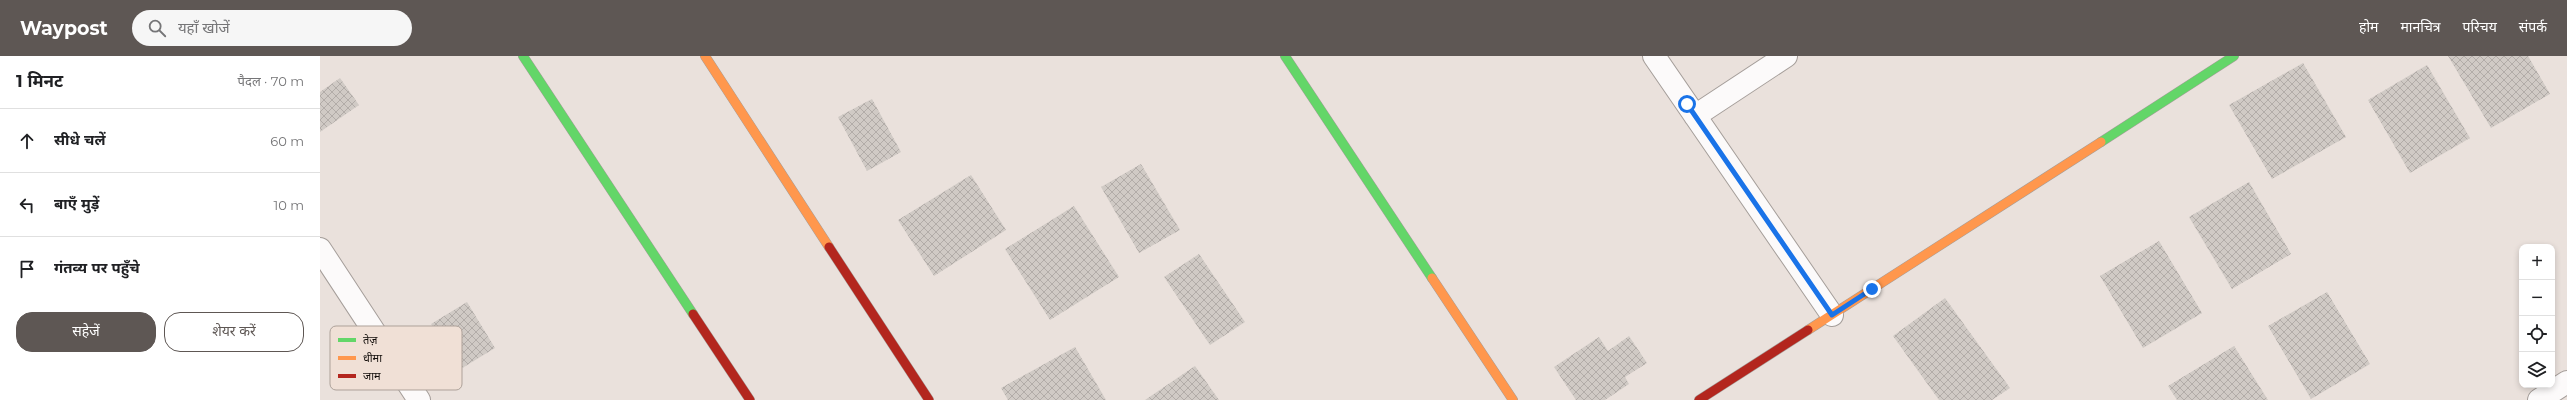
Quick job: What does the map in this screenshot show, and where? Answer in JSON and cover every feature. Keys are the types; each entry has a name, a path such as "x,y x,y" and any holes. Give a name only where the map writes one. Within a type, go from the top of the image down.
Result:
{"street":[{"path":"523,56 750,400"},
{"path":"705,56 929,400"},
{"path":"1285,56 1513,400"},
{"path":"1654,56 1832,315"},
{"path":"1695,116 1786,56"},
{"path":"1699,400 2234,56"},
{"path":"320,249 370,326"},
{"path":"2539,400 2567,382"},
{"path":"412,390 419,400"}],"building":[{"path":"2448,56 2528,56 2550,94 2491,128"},
{"path":"2303,63 2346,137 2272,179 2229,105"},
{"path":"2427,65 2470,138 2410,173 2368,100"},
{"path":"340,78 359,105 320,132 320,92"},
{"path":"872,99 901,152 867,171 838,117"},
{"path":"1141,164 1180,230 1139,253 1101,187"},
{"path":"971,175 1006,230 934,276 898,220"},
{"path":"2249,182 2291,254 2232,289 2189,217"},
{"path":"1074,206 1119,277 1050,320 1005,249"},
{"path":"2159,241 2202,313 2143,348 2100,276"},
{"path":"1199,254 1245,322 1210,345 1164,277"},
{"path":"2327,292 2370,364 2311,399 2268,326"},
{"path":"1945,298 2010,388 1992,400 1939,400 1893,336"},
{"path":"467,302 495,348 462,368 462,326 432,326 431,324"},
{"path":"1629,336 1647,363 1625,377 1629,384 1605,400 1576,400 1554,367 1599,337 1608,351"},
{"path":"2234,346 2268,400 2177,400 2168,386"},
{"path":"1075,347 1106,400 1008,400 1001,388"},
{"path":"1195,366 1219,400 1145,400"}],"traffic: fast":[{"path":"523,56 693,314"},
{"path":"1285,56 1432,278"},
{"path":"2101,142 2234,56"}],"traffic: slow":[{"path":"705,56 829,247"},
{"path":"1808,330 2101,142"},
{"path":"1432,278 1513,400"}],"traffic: jam":[{"path":"829,247 929,400"},
{"path":"693,314 750,400"},
{"path":"1699,400 1808,330"}],"route":[{"path":"1687,104 1832,315 1872,289"}]}
